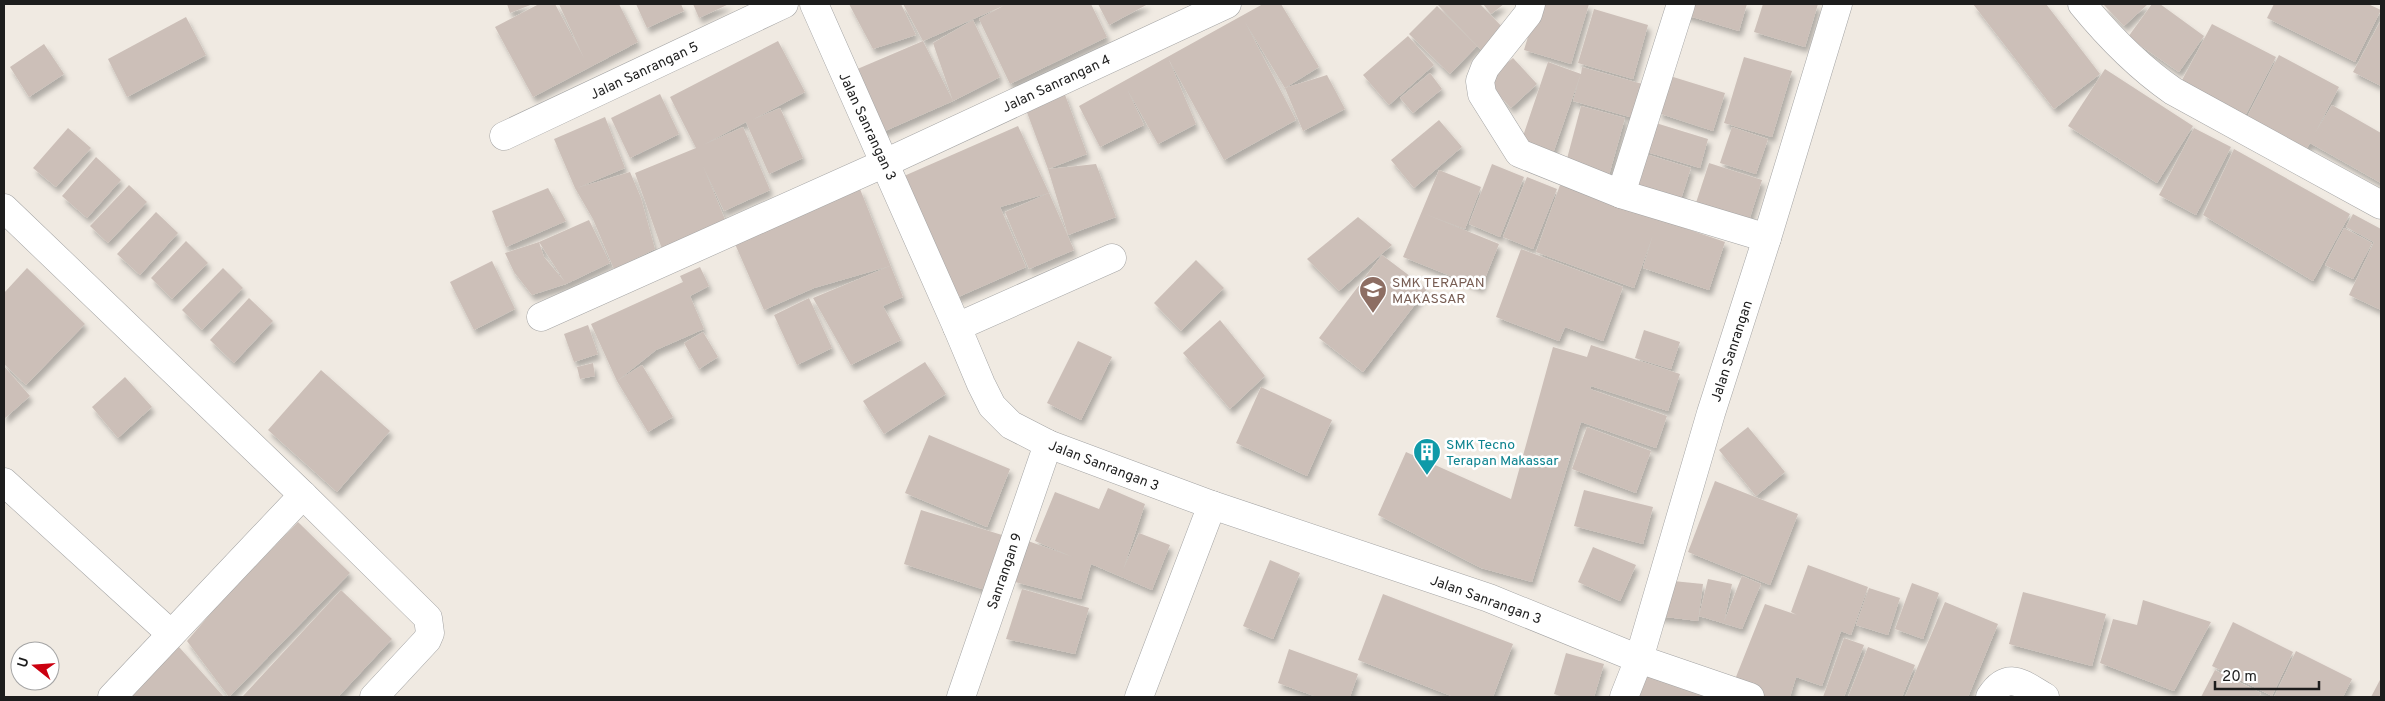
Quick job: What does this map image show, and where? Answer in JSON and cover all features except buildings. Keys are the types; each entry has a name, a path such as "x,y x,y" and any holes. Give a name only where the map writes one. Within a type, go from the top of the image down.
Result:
{"street":[{"name":"Jalan Sanrangan 5","path":"504,136 784,4"},
{"name":"Jalan Sanrangan 3","path":"814,4 848,85 958,327 980,384 992,406 1011,425 1048,444 1212,505 1489,598 1639,659 1750,697"},
{"name":"Jalan Sanrangan 4","path":"541,317 885,163 1227,4"},
{"path":"1531,4 1528,14 1485,68 1480,81 1482,94 1519,153 1621,194 1767,238"},
{"path":"1621,194 1681,4"},
{"name":"Jalan Sanrangan","path":"1624,697 1639,659 1711,413 1767,238 1838,4"},
{"path":"2082,4 2125,52 2150,75 2173,91 2381,205"},
{"path":"4,208 304,494 428,618 430,633 428,640 374,697"},
{"path":"958,327 1112,258"},
{"name":"Sanrangan 9","path":"961,697 1048,444"},
{"path":"4,482 171,634"},
{"path":"112,697 304,494"},
{"path":"1140,697 1212,505"},
{"path":"1990,697 1997,686 2004,681 2011,681 2018,682 2045,697"}],"place":[{"name":"SMK TERAPAN MAKASSAR","path":"1373,314"},
{"name":"SMK Tecno Terapan Makassar","path":"1427,476"}]}
